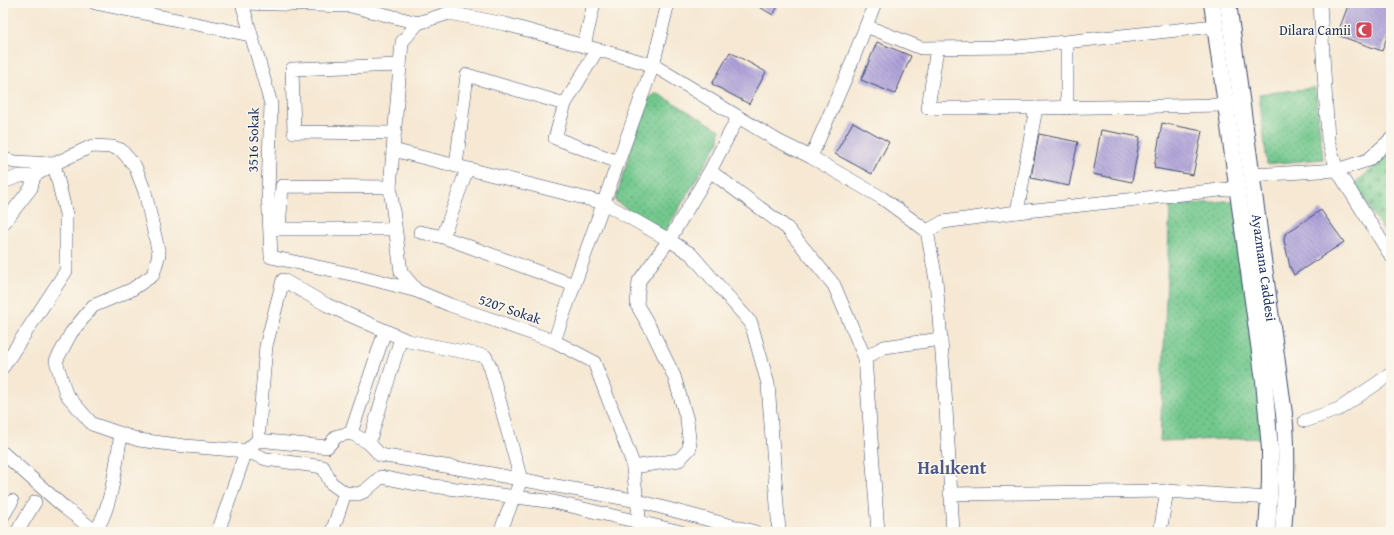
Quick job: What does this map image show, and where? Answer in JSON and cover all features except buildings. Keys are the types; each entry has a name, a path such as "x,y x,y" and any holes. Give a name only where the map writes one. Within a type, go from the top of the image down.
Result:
{"main road":[{"name":"Ayazmana Caddesi","path":"1212,3 1238,188 1249,209 1284,414 1287,473 1283,532"},
{"name":"Ayazmana Caddesi","path":"1228,3 1252,175 1249,209 1270,449 1267,532"}],"street":[{"path":"242,3 359,5 418,23"},
{"name":"3516 Sokak","path":"242,3 271,104 268,191 271,257"},
{"path":"584,46 594,3"},
{"path":"554,341 653,65 668,3"},
{"path":"811,157 846,78 875,3"},
{"path":"1320,3 1328,140 1337,170 1391,256"},
{"path":"102,4 250,35"},
{"path":"417,291 401,272 390,187 402,42 418,23 449,13 505,24 653,65 778,141 811,157 882,198 927,231 936,280 946,394 951,531"},
{"path":"866,26 921,48 1018,47 1215,26"},
{"path":"1067,42 1067,108"},
{"path":"937,48 928,108 1067,108 1226,105 1242,102"},
{"path":"597,50 565,104 555,138 618,162"},
{"path":"394,133 294,132 292,69 400,65"},
{"path":"443,237 462,168 467,75 565,104"},
{"path":"1017,212 1036,108"},
{"path":"633,467 679,460 690,448 687,420 674,376 652,331 637,305 639,281 669,240 710,171 738,117"},
{"path":"1252,175 1337,170 1368,160 1391,139"},
{"path":"3,182 20,176 34,176 54,164 92,146 112,147 121,150 135,166 145,192 159,254 153,274 131,290 93,306 72,333 56,361 66,394 92,424 139,440 185,446 246,451 266,459 323,467"},
{"path":"393,150 604,203 691,254 751,323 768,384 779,532"},
{"path":"3,159 15,162 54,164"},
{"path":"3,367 66,271 66,214 54,164"},
{"path":"710,171 786,228 834,285 865,358 878,532"},
{"path":"3,224 31,188 34,176"},
{"path":"390,187 282,186 279,229 395,229"},
{"path":"927,231 943,222 1017,212 1238,188"},
{"path":"420,232 443,237 574,285"},
{"name":"5207 Sokak","path":"271,257 360,276 417,291 554,341 594,362 632,461 641,527"},
{"path":"218,532 246,451 258,440 266,346 287,260"},
{"path":"283,280 327,305 408,341 485,356 490,366 521,480 500,532"},
{"path":"351,433 385,331"},
{"path":"369,443 401,338"},
{"path":"865,358 884,347 941,339"},
{"path":"1305,421 1340,409 1391,374"},
{"path":"381,477 365,491 358,494 345,493 331,483 323,467 327,447 337,436 351,433 369,443 380,455 638,501 755,532"},
{"path":"3,453 65,508 95,532 100,525 113,485 121,434"},
{"path":"258,440 327,447"},
{"path":"380,455 381,477"},
{"path":"381,477 411,483 554,502 641,527 681,532"},
{"path":"1160,532 1167,491"},
{"path":"950,494 1167,491 1269,498"},
{"path":"332,532 345,493"},
{"path":"3,516 12,501"},
{"path":"17,532 35,502"}],"green space":[{"path":"1315,88 1323,159 1267,164 1259,94"},
{"path":"657,93 720,130 719,141 665,232 615,201 646,100"},
{"path":"1391,153 1391,243 1354,184"},
{"path":"1236,200 1255,335 1262,438 1160,441 1170,206"}],"place":[{"name":"Dilara Camii","path":"1364,30"}],"district":[{"name":"Halıkent","path":"952,467"}]}
